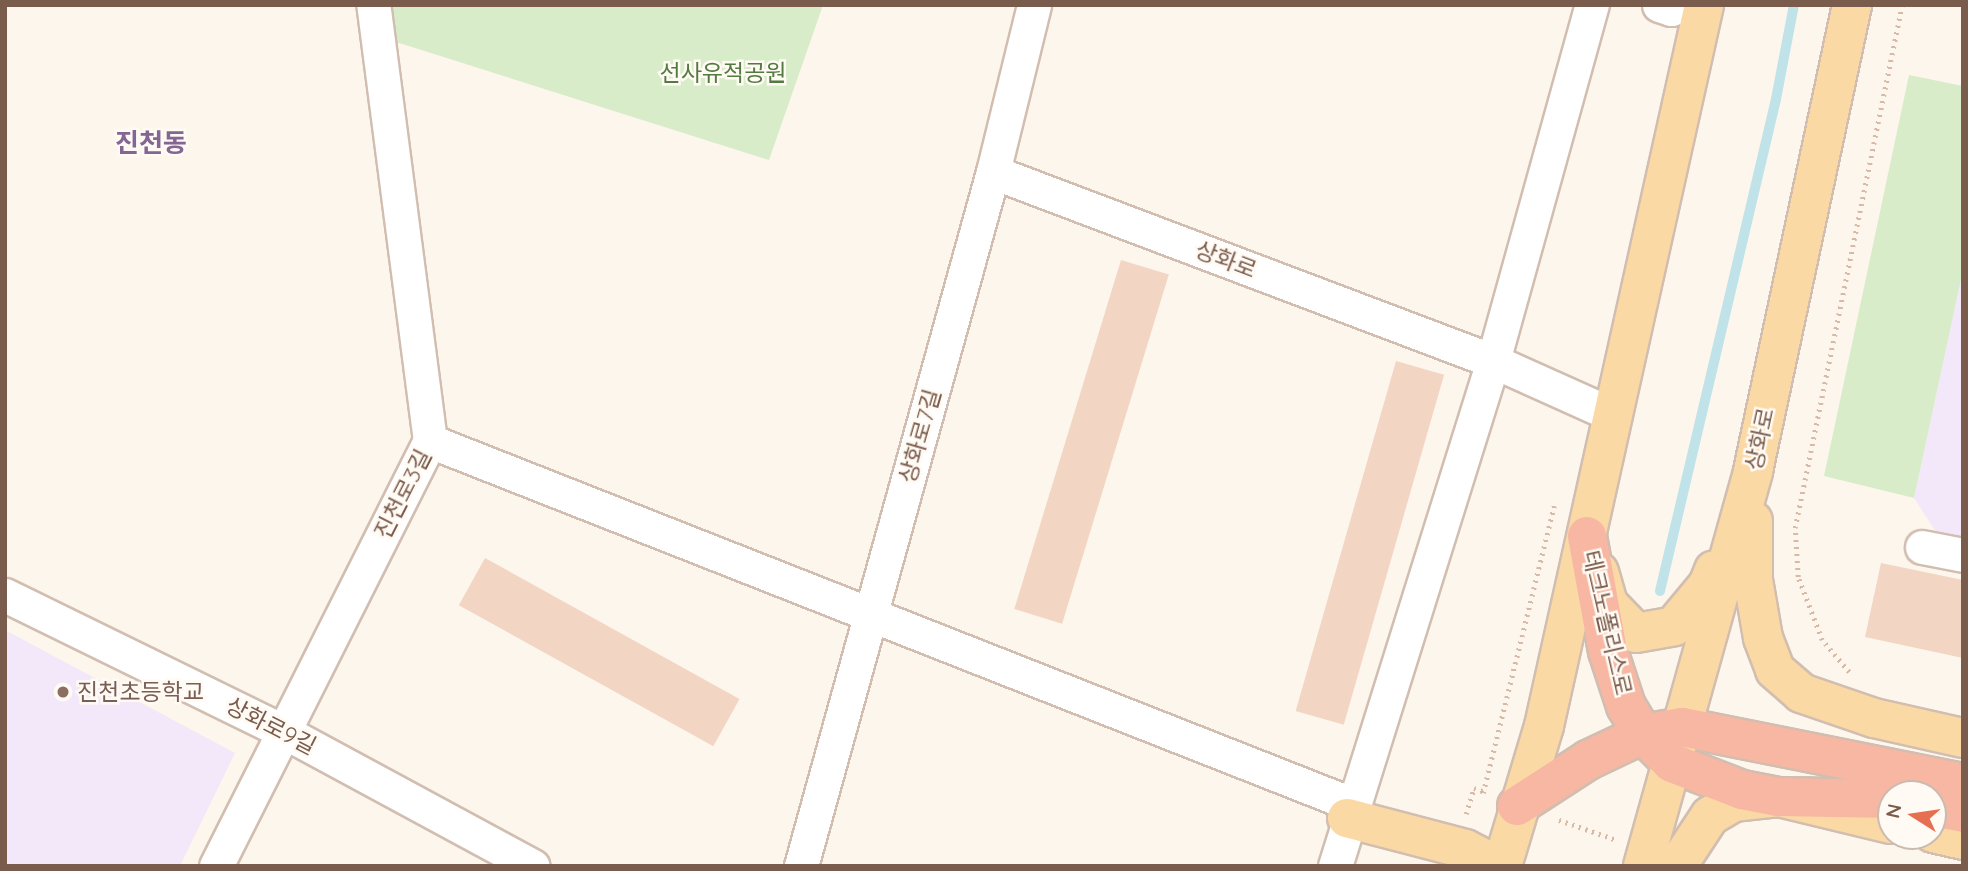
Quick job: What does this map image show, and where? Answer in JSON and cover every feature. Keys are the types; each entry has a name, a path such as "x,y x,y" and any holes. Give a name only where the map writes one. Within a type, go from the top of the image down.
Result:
{"highway":[{"name":"테크노폴리스로","path":"1587,536 1608,651 1626,706 1643,734 1672,763 1719,783 1779,797 1877,799"},
{"path":"1499,803 1643,734 1682,727 1877,794"}],"main road":[{"path":"1351,811 1465,849 1500,866 1499,803 1544,726 1704,5"},
{"name":"상화로","path":"1643,866 1753,471 1852,5"},
{"path":"1587,536 1608,604 1636,633 1674,626 1708,585 1753,471"},
{"path":"1753,471 1753,580 1763,638 1775,670 1801,693 1874,718 1963,737"},
{"path":"1677,866 1710,816 1733,802 1779,797"}],"street":[{"name":"진천로3길","path":"216,866 281,730 430,441 373,5"},
{"name":"상화로7길","path":"801,866 993,172 1034,5"},
{"path":"1335,866 1493,361 1592,5"},
{"path":"1659,5 1671,9 1682,5"},
{"name":"상화로","path":"993,172 1493,361 1613,415"},
{"path":"430,441 871,611 1351,811"},
{"path":"1922,547 1963,555"},
{"name":"상화로9길","path":"5,596 281,730 533,866"}],"path":[{"path":"1856,681 1822,640 1798,578 1795,528 1902,5"},
{"path":"1499,803 1555,504"},
{"path":"1747,866 1765,866"}],"shaded area":[{"path":"1963,270 1963,540 1938,535 1914,498"},
{"name":"진천초등학교","path":"5,630 235,753 180,866 5,866"}],"green space":[{"name":"선사유적공원","path":"392,5 823,5 769,160 396,42"},
{"path":"1909,75 1963,86 1963,270 1914,498 1824,476"}],"building":[{"path":"1121,260 1169,275 1062,624 1014,609"},
{"path":"1396,361 1444,375 1344,725 1296,711"},
{"path":"485,558 740,699 713,746 459,605"},
{"path":"1881,563 1963,580 1963,658 1865,637"}],"waterway":[{"path":"1660,591 1776,99 1794,5"}],"place":[{"name":"진천초등학교","path":"63,692"}],"district":[{"name":"진천동","path":"151,143"}]}
